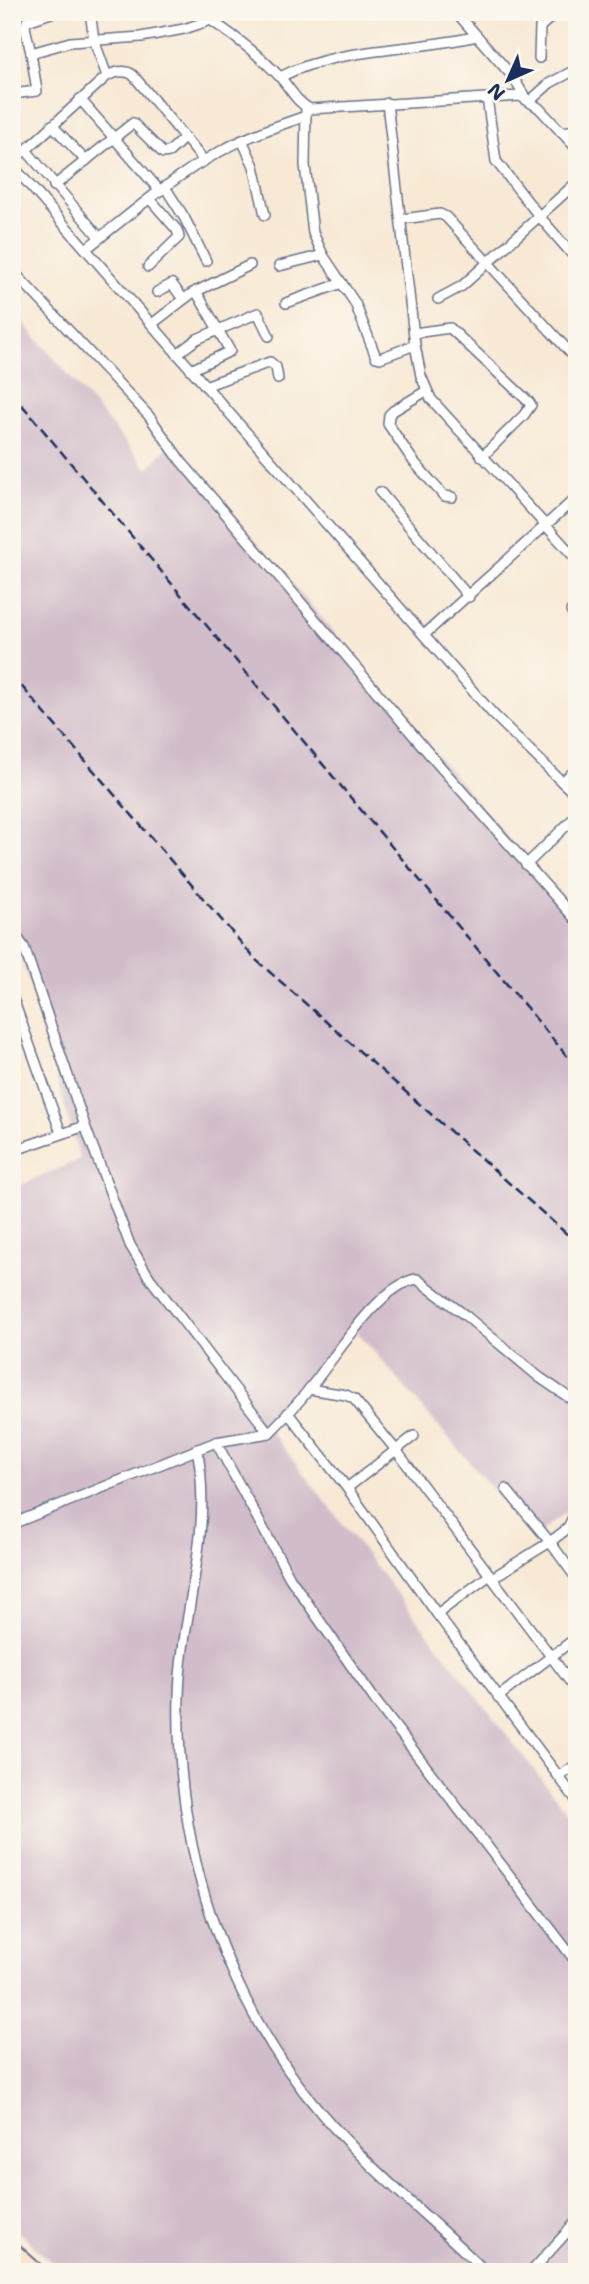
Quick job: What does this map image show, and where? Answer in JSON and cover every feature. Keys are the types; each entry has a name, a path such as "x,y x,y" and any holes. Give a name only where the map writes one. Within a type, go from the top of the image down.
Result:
{"main road":[{"path":"12,2248 39,2272"},
{"path":"12,2263 22,2272"}],"street":[{"path":"12,94 37,91 26,23 29,19 54,12"},
{"path":"90,12 94,40 107,76"},
{"path":"199,12 280,77 306,112 308,201 313,233 323,255 355,303 376,357 380,358 415,345"},
{"path":"456,12 513,77 528,100 577,149"},
{"path":"539,58 540,27 557,12"},
{"path":"31,53 70,42 141,37 184,29 211,20"},
{"path":"280,77 300,67 332,58 477,36"},
{"path":"528,100 550,83 577,69"},
{"path":"12,159 26,150 107,76 119,72 133,75 204,161"},
{"path":"86,249 204,161 242,139 306,112 387,103 513,96 528,100"},
{"path":"487,98 496,161 577,260"},
{"path":"80,99 163,189 184,217 206,261"},
{"path":"387,103 415,345 426,391 482,457 577,560"},
{"path":"54,186 133,122 163,153 169,152 184,138"},
{"path":"52,125 86,161"},
{"path":"561,132 577,130"},
{"path":"242,139 254,166 265,215"},
{"path":"26,150 100,238"},
{"path":"12,165 492,713 577,796"},
{"path":"438,299 462,286 577,182"},
{"path":"148,267 179,237 177,230 150,199"},
{"path":"401,219 440,214 446,216 577,360"},
{"path":"279,266 323,255"},
{"path":"152,324 196,291 250,265"},
{"path":"12,270 149,416 180,460 436,764 577,921"},
{"path":"286,303 342,283"},
{"path":"156,292 172,284 183,299"},
{"path":"191,370 230,351 196,291"},
{"path":"177,354 191,342 258,313 269,336"},
{"path":"414,333 450,328 529,401 531,405 524,415 482,457"},
{"path":"205,386 270,362 276,367 278,379"},
{"path":"426,391 388,415 388,424 414,462 444,496 452,497"},
{"path":"380,492 469,597"},
{"path":"424,635 577,497"},
{"path":"562,782 577,769"},
{"path":"526,864 577,815"},
{"path":"12,930 24,947 85,1126 136,1258 269,1433"},
{"path":"12,996 61,1133"},
{"path":"12,1031 24,1028"},
{"path":"12,1151 85,1126"},
{"path":"12,1524 216,1442 269,1433 309,1389 370,1312 399,1286 417,1279 539,1377 577,1403"},
{"path":"309,1389 346,1395 354,1399 396,1450 577,1691"},
{"path":"288,1413 347,1488 577,1801"},
{"path":"347,1488 414,1436"},
{"path":"216,1442 290,1578 377,1703 577,1963"},
{"path":"197,1449 203,1497 201,1541 180,1672 179,1739 182,1782 192,1848 198,1876 220,1941 232,1973 271,2045 321,2113 356,2151 486,2272"},
{"path":"506,1489 577,1579"},
{"path":"437,1614 491,1576 550,1542 567,1529 577,1510"},
{"path":"498,1697 577,1637"},
{"path":"559,1777 577,1763"},
{"path":"531,2272 577,2221"}],"shaded area":[{"path":"12,309 148,469 172,442 577,920 577,1506 573,1506 534,1537 353,1327 268,1428 577,1825 577,2272 62,2272 12,2226 12,1189 80,1159 12,922"}],"railway":[{"path":"12,393 577,1068"},
{"path":"12,675 255,959 577,1243"}]}
